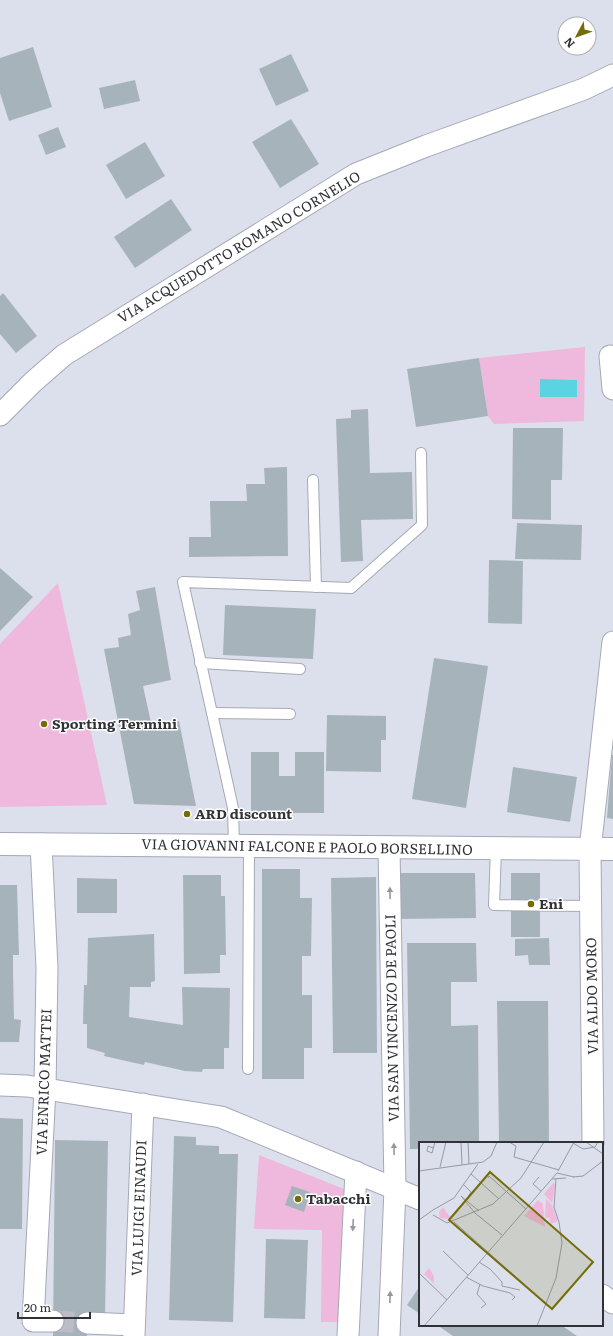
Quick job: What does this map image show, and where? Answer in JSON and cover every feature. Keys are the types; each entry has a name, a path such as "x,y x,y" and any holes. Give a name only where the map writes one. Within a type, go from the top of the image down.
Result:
{"main road":[{"name":"VIA GIOVANNI FALCONE E PAOLO BORSELLINO","path":"0,844 613,849"}],"street":[{"name":"VIA ACQUEDOTTO ROMANO CORNELIO","path":"0,416 33,382 64,355 356,174 426,146 584,89 613,75"},
{"path":"610,356 613,389"},
{"name":"VIA ALDO MORO","path":"593,1142 590,850 613,642"},
{"name":"VIA ENRICO MATTEI","path":"41,844 47,968 43,1321"},
{"name":"VIA SAN VINCENZO DE PAOLI","path":"389,848 395,1188 389,1336"},
{"path":"0,1085 28,1086 221,1117 419,1199"},
{"name":"VIA LUIGI EINAUDI","path":"134,1331 143,1104"},
{"path":"348,1336 356,1172"},
{"path":"603,1296 613,1302"},
{"path":"86,1323 134,1331"}],"lane":[{"path":"248,1069 241,846 183,582 351,588 422,525 421,453"},
{"path":"313,480 316,587"},
{"path":"200,663 300,669"},
{"path":"212,713 290,714"},
{"path":"496,848 494,905 591,906"}],"shaded area":[{"path":"585,347 584,421 494,424 488,416 479,358"},
{"name":"Sporting Termini","path":"58,583 107,805 0,807 0,644"},
{"path":"259,1155 344,1189 338,1322 321,1322 322,1230 254,1229"}],"water":[{"path":"540,379 577,380 577,397 540,397"}],"building":[{"path":"33,47 52,107 9,121 0,93 0,58"},
{"path":"291,54 309,91 276,106 259,69"},
{"path":"135,80 140,101 104,109 99,88"},
{"path":"291,119 319,164 280,188 252,142"},
{"path":"58,127 66,147 46,155 38,135"},
{"path":"145,142 165,176 126,199 106,165"},
{"path":"171,199 192,230 135,268 114,237"},
{"path":"3,293 37,336 16,353 0,334 0,296"},
{"path":"479,358 488,416 416,427 407,369"},
{"path":"368,409 370,473 412,472 413,519 361,520 363,561 341,562 336,419 351,418 351,410"},
{"path":"513,428 563,428 562,480 551,480 551,520 512,519"},
{"path":"287,467 288,556 189,557 189,537 211,537 210,501 247,501 246,484 265,484 264,468"},
{"path":"517,523 582,525 581,560 515,559"},
{"path":"489,560 523,561 522,624 488,623"},
{"path":"0,568 33,597 0,631"},
{"path":"155,587 171,680 143,686 152,727 179,721 196,806 134,804 104,649 119,647 118,638 131,635 128,614 140,610 136,591"},
{"path":"225,605 316,609 313,659 223,655"},
{"path":"434,658 488,666 466,808 412,799"},
{"path":"327,715 386,716 386,740 381,740 381,772 326,771"},
{"path":"251,752 279,752 279,776 295,776 295,752 324,752 324,813 251,813"},
{"path":"613,755 613,819 607,818"},
{"path":"513,767 577,777 570,822 507,812"},
{"path":"262,869 300,869 300,898 312,898 311,956 302,956 302,995 312,995 312,1048 304,1048 304,1079 262,1079"},
{"path":"398,873 475,873 476,918 399,919"},
{"path":"511,873 540,873 540,937 511,937"},
{"path":"183,875 221,875 221,896 225,896 226,955 220,955 220,973 184,974"},
{"path":"376,877 377,1053 333,1053 331,878"},
{"path":"77,878 117,879 117,913 77,913"},
{"path":"0,885 17,885 19,955 13,955 13,970 14,1019 21,1020 19,1042 0,1042"},
{"path":"154,934 155,981 151,982 151,987 130,987 129,1017 183,1025 182,987 230,988 229,1048 224,1048 224,1069 203,1069 202,1072 185,1071 145,1062 144,1065 104,1056 105,1053 87,1048 87,1024 83,1024 84,985 87,985 88,938"},
{"path":"549,938 550,965 529,965 528,955 515,956 515,939"},
{"path":"407,943 476,943 477,982 451,982 451,1026 478,1025 479,1142 419,1142 419,1149 410,1149"},
{"path":"497,1001 548,1001 549,1142 499,1142"},
{"path":"0,1118 23,1119 22,1229 0,1229"},
{"path":"174,1136 196,1137 196,1145 219,1146 219,1154 238,1154 233,1322 169,1320"},
{"path":"55,1140 108,1141 105,1317 86,1316 87,1336 53,1336"},
{"name":"Tabacchi","path":"292,1186 310,1192 304,1212 285,1205"},
{"path":"266,1239 308,1240 305,1319 264,1318"},
{"path":"419,1287 419,1313 407,1305"},
{"path":"438,1326 562,1326 577,1336 453,1336"}],"tunnel":[{"path":"53,1321 87,1323"}],"place":[{"name":"Sporting Termini","path":"44,724"},
{"name":"ARD discount","path":"187,814"},
{"name":"Eni","path":"531,904"},
{"name":"Tabacchi","path":"298,1199"}]}
